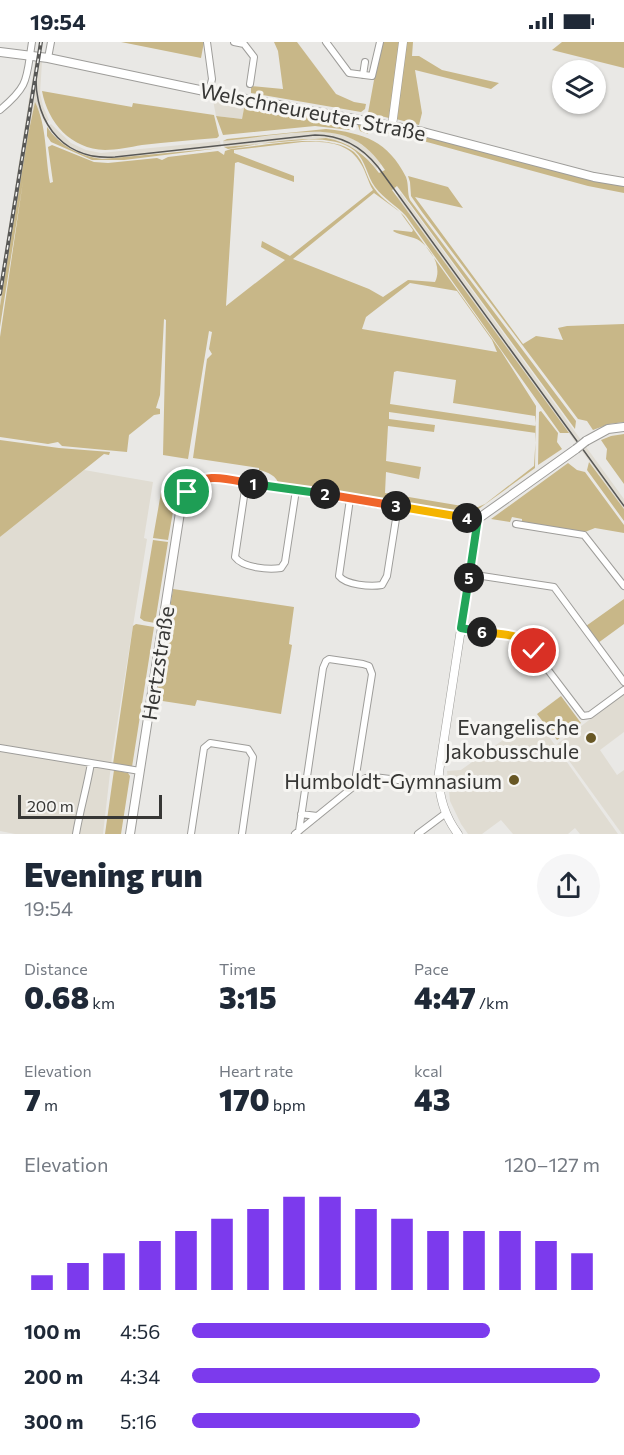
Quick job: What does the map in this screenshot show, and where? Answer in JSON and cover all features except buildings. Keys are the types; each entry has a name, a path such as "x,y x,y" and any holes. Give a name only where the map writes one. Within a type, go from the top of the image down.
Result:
{"main road":[{"name":"Welschneureuter Straße","path":"0,52 48,58 209,92 449,137 594,177 624,182"},
{"path":"246,483 478,518 586,441 608,429 624,427"},
{"name":"Hertzstraße","path":"130,834 181,506 187,492 196,482 208,478 246,483"}],"street":[{"path":"0,110 18,94 24,85 32,42"},
{"path":"48,58 51,42"},
{"path":"207,42 212,79 209,92"},
{"path":"234,42 244,44 254,58 250,84"},
{"path":"326,42 349,73 372,76 380,42"},
{"path":"392,126 403,42"},
{"path":"363,75 365,62"},
{"path":"246,483 235,557 243,564 275,569 282,568 285,562 296,489"},
{"path":"350,499 339,576 344,581 375,586 381,585 386,580 398,506"},
{"path":"458,834 446,813 438,785 478,518"},
{"path":"516,524 584,534 624,586"},
{"path":"469,574 554,587 624,682"},
{"path":"461,628 515,636 525,641 583,716 590,714 624,690"},
{"path":"297,832 325,662 334,659 369,666 372,674 356,775 358,783"},
{"path":"191,834 204,748 210,743 249,750 254,761 242,834"},
{"path":"0,748 140,771"},
{"path":"76,834 91,763"},
{"path":"297,832 366,778 438,785"},
{"path":"418,834 446,813"},
{"path":"301,814 317,816"}],"shaded area":[{"path":"121,42 204,42 201,58"},
{"path":"274,42 297,42 336,94 354,102 366,104 365,109 361,112 251,93 251,86 283,89 278,51"},
{"path":"381,42 400,42 389,118 368,113"},
{"path":"406,42 413,42 412,56 419,56 442,70 499,83 491,89 415,70 422,113 419,125 396,119"},
{"path":"562,42 624,42 624,68 606,64 606,60 592,60 552,50"},
{"path":"35,61 42,62 40,93 49,120 45,123 35,103 0,306 0,282"},
{"path":"42,91 132,107 133,103 214,115 219,136 105,150 93,148 82,145 63,132 50,114"},
{"path":"214,97 245,103 242,119 216,116"},
{"path":"35,102 44,131 50,183 53,182 48,147 52,145 94,162 108,163 157,158 162,160 168,157 218,151 224,155 225,151 231,149 277,143 312,141 335,144 302,142 234,150 234,153 294,176 294,182 238,162 235,163 226,306 285,260 261,247 262,241 290,256 373,190 356,157 337,144 343,146 354,152 361,160 377,192 400,212 374,193 293,259 369,289 383,297 408,280 435,282 437,266 434,257 501,351 536,406 536,423 535,416 453,403 456,380 394,372 390,404 536,426 536,433 389,412 389,419 435,425 434,432 388,426 386,461 421,467 419,479 386,472 385,493 478,507 534,466 535,443 535,468 473,513 468,513 279,485 274,477 259,468 193,458 207,359 212,354 209,349 212,332 209,331 188,459 163,455 166,320 164,319 160,395 156,408 160,409 160,414 154,415 129,435 127,452 62,446 58,442 48,444 0,437 0,337 23,181 0,327 0,306","holes":["410,283 457,291 492,340 497,352 362,329 366,317"]},
{"path":"245,103 354,121 353,128 350,130 315,126 223,135 216,116 242,119"},
{"path":"357,123 408,133 411,137 411,133 624,185 624,193 588,186 416,139 411,140 370,129 368,134 360,131"},
{"path":"51,124 71,143 86,150 101,153 220,141 221,147 102,159 85,156 67,147 47,127"},
{"path":"47,127 64,145 102,159 221,148 124,160 92,160 51,142 47,136"},
{"path":"326,129 363,136 383,147 406,177 410,200 576,421 575,429 397,186 392,190 569,433 560,433 406,216 375,187 359,155 343,144 310,139 326,138 342,142 368,160 379,173 385,170 364,146 353,139 328,132 299,132 223,141 227,139"},
{"path":"312,131 338,133 355,140 370,151 381,164 376,169 366,156 355,149 341,141 326,138 224,147 223,141"},
{"path":"260,144 228,149 224,147"},
{"path":"408,176 448,187 463,208 415,197 523,344 536,336 563,340 558,328 567,326 624,324 624,422 609,424 593,430 587,421 578,419 422,212 411,196"},
{"path":"401,193 624,499 624,509 397,197"},
{"path":"400,212 426,246 417,239 393,231 412,232 413,230"},
{"path":"541,411 558,433 557,442 562,449 538,465 539,412"},
{"path":"624,434 624,484 606,459 607,449 601,440"},
{"path":"0,440 110,452 109,455 104,454 0,537"},
{"path":"589,462 624,509 624,521 587,470"},
{"path":"568,463 577,470 585,472 624,525 624,533 595,528 585,532 522,522 522,519 512,517 510,522 491,519"},
{"path":"84,470 153,482 144,538 147,539 112,756 103,834 15,834 0,831 0,537"},
{"path":"162,487 177,489 168,540 153,538"},
{"path":"153,540 168,542 155,623 140,618"},
{"path":"173,589 294,607 289,644 292,645 281,714 197,700 195,706 156,700"},
{"path":"624,599 624,624 598,643 586,626"},
{"path":"136,624 154,627 132,767 113,764 133,626"},
{"path":"624,694 624,732 600,750 617,775 624,770 624,834 622,834 557,744"},
{"path":"561,696 581,723 557,740 537,714"},
{"name":"Humboldt-Gymnasium","path":"535,717 618,834 580,834 575,828 568,834 513,834 501,820 482,834 468,834 450,801 447,771 461,770"},
{"path":"114,770 128,773 130,776 121,834 105,834"}],"tram line":[{"path":"37,64 38,101 52,132 64,143 78,151 95,156 115,157 315,135 334,137 358,148 378,167 624,506"}],"railway":[{"path":"0,294 41,42"}],"place":[{"name":"Evangelische Jakobusschule","path":"591,738"},
{"name":"Humboldt-Gymnasium","path":"514,780"}],"route":[{"path":"187,492 199,481 218,478 478,518 461,628 519,637 534,651"}]}
